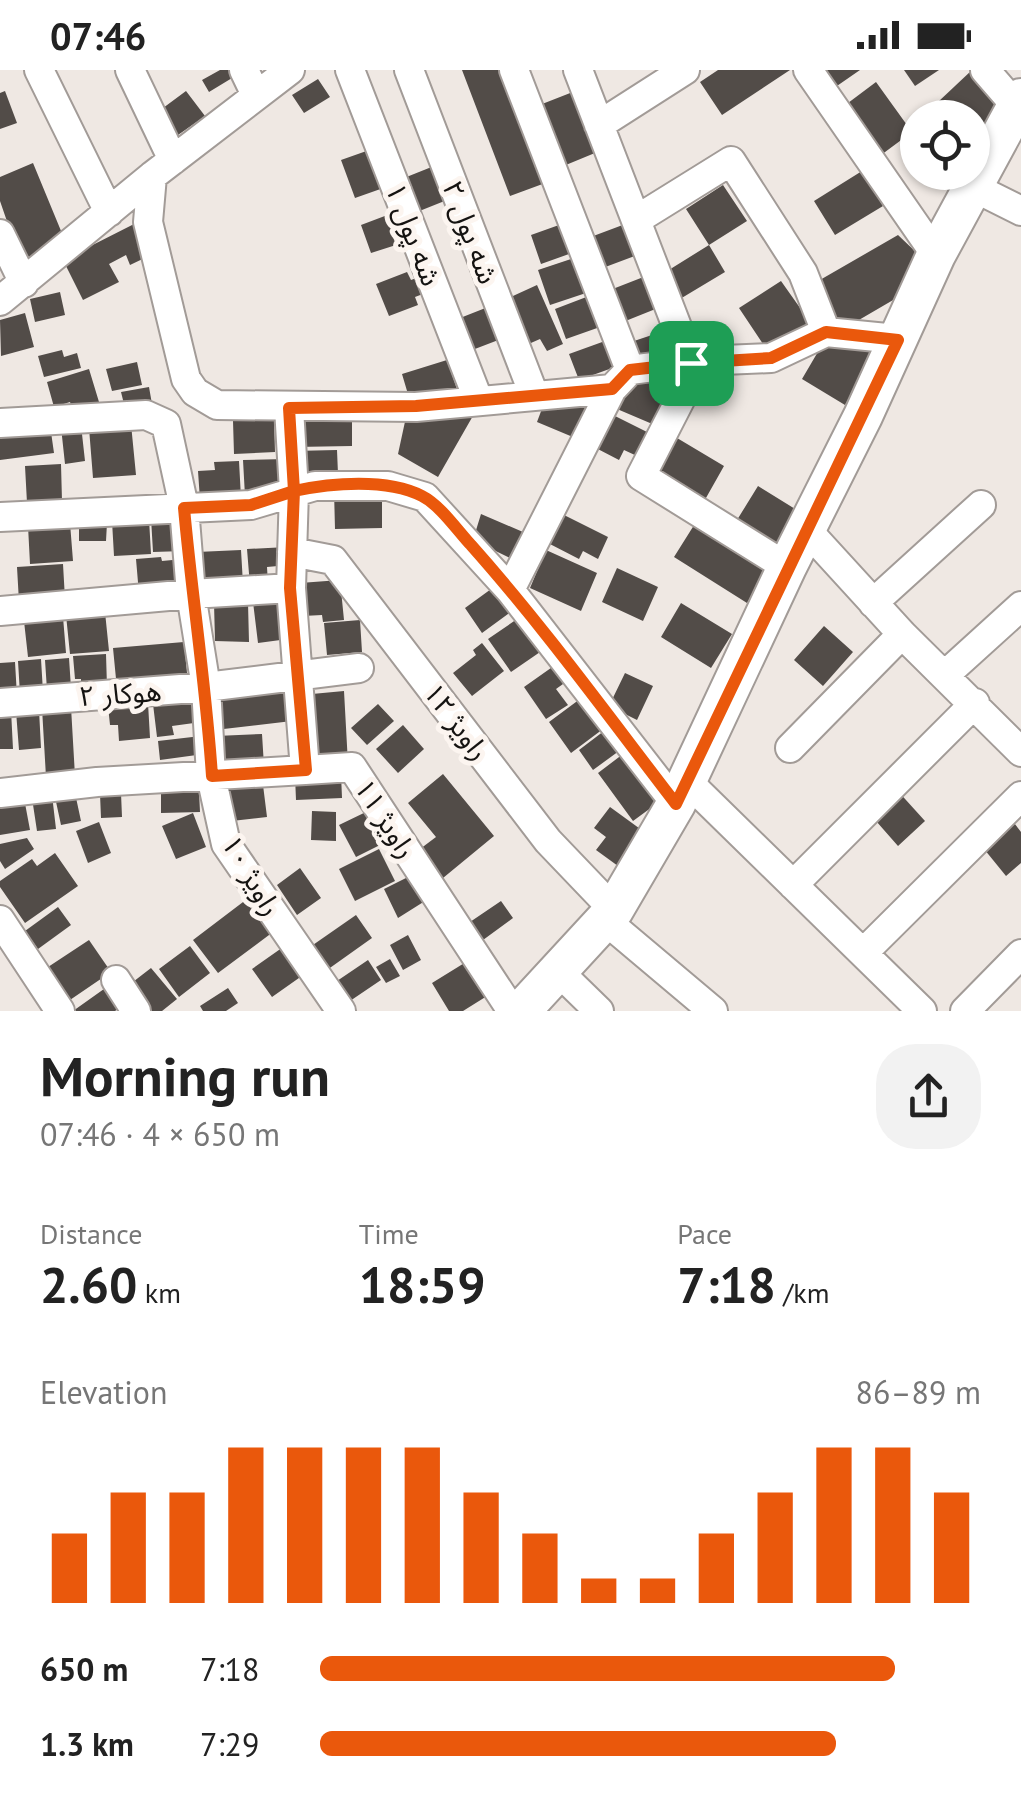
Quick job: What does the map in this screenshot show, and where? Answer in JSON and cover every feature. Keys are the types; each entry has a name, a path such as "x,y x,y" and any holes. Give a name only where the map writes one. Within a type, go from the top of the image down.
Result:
{"street":[{"path":"39,70 108,212"},
{"path":"130,70 162,168 148,222 186,379 195,392 217,405 416,406 534,395 695,362 771,358 826,332 898,340"},
{"path":"0,301 162,168 250,83 290,70"},
{"name":"شه پول ۱","path":"350,70 478,399"},
{"name":"شه پول ۲","path":"408,70 534,395"},
{"path":"510,590 621,380 514,70"},
{"path":"578,70 695,362 640,476 787,567"},
{"path":"599,125 685,70"},
{"path":"808,70 936,255"},
{"path":"986,70 1020,104 990,158"},
{"path":"636,220 731,161 804,273 826,332"},
{"path":"521,1011 610,915 682,792 936,255 972,190"},
{"path":"980,190 1021,211"},
{"path":"0,234 24,283"},
{"path":"0,793 97,782 306,770 290,588 294,491 289,408"},
{"name":"راویژ ۱۰","path":"0,423 146,415 166,424 184,508 191,594 206,687 212,776 226,844 341,1011"},
{"path":"0,517 251,505 315,486 388,486 425,497 510,590 682,792 793,885 922,1011"},
{"path":"873,602 981,504"},
{"path":"806,529 902,634 1019,747"},
{"name":"راویژ ۱۲","path":"292,552 333,560 548,842 610,915 713,1011"},
{"path":"0,612 290,588"},
{"path":"946,675 1021,606"},
{"path":"790,748 902,634"},
{"name":"هوکار ۲","path":"0,704 206,687 360,668"},
{"path":"793,885 975,703"},
{"name":"راویژ ۱۱","path":"306,770 352,767 512,1011"},
{"path":"863,953 1021,796"},
{"path":"4,933 60,1011"},
{"path":"965,1011 1021,954"},
{"path":"560,972 599,1011"},
{"path":"116,980 136,1011"}],"building":[{"path":"220,70 235,70 237,75 209,92 202,80"},
{"path":"462,70 505,70 548,182 510,196"},
{"path":"718,70 790,70 722,115 700,82"},
{"path":"822,70 860,70 834,88"},
{"path":"904,70 939,70 915,86"},
{"path":"972,70 1008,107 990,125 990,100 940,100"},
{"path":"318,79 330,97 304,113 292,95"},
{"path":"876,82 900,115 900,141 877,158 840,109"},
{"path":"583,88 607,148 561,167 537,106"},
{"path":"5,91 17,123 0,129 0,93"},
{"path":"186,91 205,116 178,135 159,111"},
{"path":"375,148 389,186 355,198 341,160"},
{"path":"33,163 66,243 21,262 0,201 0,177"},
{"path":"439,164 452,198 417,212 404,178"},
{"path":"862,171 883,206 835,235 814,201"},
{"path":"723,185 747,221 709,245 686,209"},
{"path":"398,211 404,228 391,232 396,245 371,253 361,225"},
{"path":"573,220 583,249 541,264 531,235"},
{"path":"138,222 153,254 130,265 126,255 109,264 119,282 83,300 63,260"},
{"path":"628,223 640,254 600,269 588,238"},
{"path":"898,235 919,255 900,296 840,331 813,284"},
{"path":"709,245 725,272 680,299 664,273"},
{"path":"577,257 589,292 550,305 538,270"},
{"path":"407,272 411,280 422,276 428,292 415,297 418,305 389,316 376,284"},
{"path":"646,276 658,308 618,324 605,292"},
{"path":"781,281 810,322 767,350 739,308"},
{"path":"537,285 563,344 547,351 540,339 524,346 504,300"},
{"path":"60,292 65,315 35,322 30,299"},
{"path":"589,296 600,327 566,339 555,309"},
{"path":"488,307 501,339 467,352 455,320"},
{"path":"25,313 34,347 1,356 0,320"},
{"path":"673,328 678,343 636,357 631,342"},
{"path":"605,341 615,367 579,380 569,354"},
{"path":"837,343 875,353 845,405 802,379 819,350"},
{"path":"62,350 64,357 77,353 81,368 44,377 38,356"},
{"path":"447,360 458,392 410,401 402,374"},
{"path":"137,362 142,385 112,391 106,369"},
{"path":"89,369 99,402 73,410 70,402 54,407 47,382"},
{"path":"679,380 657,426 610,406 626,383"},
{"path":"149,387 152,404 125,408 121,392"},
{"path":"594,402 580,440 537,422 543,406"},
{"path":"609,413 649,433 637,456 624,450 619,460 592,446"},
{"path":"474,414 438,477 398,454 406,417"},
{"path":"352,418 352,446 295,447 295,419"},
{"path":"274,419 275,452 234,454 233,421"},
{"path":"131,424 136,475 93,478 89,428"},
{"path":"50,425 54,453 0,460 0,432"},
{"path":"81,425 85,461 65,464 61,427"},
{"path":"672,435 724,466 702,505 650,474"},
{"path":"337,450 338,474 293,475 293,451"},
{"path":"286,459 287,485 245,496 243,460"},
{"path":"239,461 241,498 200,500 198,471 215,470 214,462"},
{"path":"61,464 62,501 27,503 25,466"},
{"path":"758,486 800,512 778,546 737,520"},
{"path":"382,489 382,528 335,529 334,490"},
{"path":"560,513 608,537 598,559 583,551 579,559 546,542"},
{"path":"481,514 523,532 512,559 473,540"},
{"path":"182,517 184,551 153,552 151,518"},
{"path":"149,519 151,554 114,556 112,521"},
{"path":"79,522 107,523 106,541 79,541"},
{"path":"696,522 769,569 747,603 674,557"},
{"path":"70,523 73,561 30,564 28,526"},
{"path":"287,547 289,565 267,567 268,584 250,586 247,549"},
{"path":"241,550 243,584 199,586 197,552"},
{"path":"546,550 597,573 581,611 530,588"},
{"path":"161,557 162,561 183,559 185,590 139,594 136,559"},
{"path":"63,564 65,599 19,602 17,567"},
{"path":"617,568 658,587 643,621 602,602"},
{"path":"340,580 344,620 323,622 322,615 303,616 300,583"},
{"path":"498,584 516,608 482,633 465,608"},
{"path":"282,598 288,639 258,643 253,602"},
{"path":"214,603 248,603 249,642 215,641"},
{"path":"681,603 732,634 711,668 661,637"},
{"path":"105,612 109,651 70,654 66,615"},
{"path":"63,617 66,653 28,657 24,621"},
{"path":"520,617 543,650 511,672 488,639"},
{"path":"360,620 362,652 327,655 324,623"},
{"path":"824,626 853,652 823,686 794,660"},
{"path":"184,642 188,683 117,689 113,648"},
{"path":"482,643 504,671 472,696 453,673 476,655 473,650"},
{"path":"106,654 107,687 81,689 81,679 75,679 73,656"},
{"path":"69,658 71,688 47,690 45,660"},
{"path":"41,659 43,692 20,694 18,661"},
{"path":"15,662 17,696 0,697 0,663"},
{"path":"558,663 570,679 556,689 568,705 546,719 524,687"},
{"path":"625,673 653,686 637,720 609,706"},
{"path":"288,690 292,721 215,730 211,699"},
{"path":"344,691 348,764 308,766 312,694"},
{"path":"191,699 194,723 172,726 174,735 157,737 153,704"},
{"path":"580,699 603,729 571,753 549,722"},
{"path":"148,703 150,738 119,741 118,725 110,725 108,706"},
{"path":"378,704 394,721 367,745 351,728"},
{"path":"71,707 75,776 46,777 42,708"},
{"path":"11,710 13,749 0,749 0,711"},
{"path":"39,710 41,748 19,750 16,711"},
{"path":"403,725 424,749 398,773 376,749"},
{"path":"604,731 619,751 593,770 579,750"},
{"path":"262,734 264,766 217,767 216,736"},
{"path":"201,736 204,754 160,760 158,741"},
{"path":"627,751 663,799 633,821 598,773"},
{"path":"341,774 342,798 296,800 295,776"},
{"path":"443,774 494,836 443,878 420,849 436,837 408,803"},
{"path":"263,785 267,817 223,822 219,790"},
{"path":"896,789 925,821 898,846 869,813"},
{"path":"199,791 200,812 161,813 161,792"},
{"path":"75,793 81,821 61,825 55,797"},
{"path":"121,793 122,817 101,818 100,794"},
{"path":"52,795 56,829 37,831 32,798"},
{"path":"24,798 30,830 0,835 0,802"},
{"path":"610,807 643,831 618,866 596,850 606,837 594,828"},
{"path":"312,811 336,812 336,841 311,840"},
{"path":"368,811 384,843 356,857 339,825"},
{"path":"193,813 206,847 176,859 162,826"},
{"path":"1011,819 1021,832 1021,863 1006,876 980,844"},
{"path":"99,822 111,853 88,863 76,831"},
{"path":"27,838 34,849 5,869 0,861 0,844"},
{"path":"379,849 395,881 355,901 339,869"},
{"path":"55,853 78,886 25,923 0,887 0,881 32,859 37,866"},
{"path":"300,868 321,898 297,915 277,885"},
{"path":"412,875 425,901 398,918 384,889"},
{"path":"247,899 273,932 218,973 193,940"},
{"path":"501,901 513,918 483,940 470,922"},
{"path":"58,907 71,925 38,949 25,931"},
{"path":"356,915 372,938 327,970 310,947"},
{"path":"408,935 421,960 403,970 390,945"},
{"path":"89,940 111,972 67,1002 45,969"},
{"path":"286,945 306,973 272,997 252,969"},
{"path":"190,946 210,973 179,997 159,969"},
{"path":"390,959 400,976 386,983 376,967"},
{"path":"368,960 381,980 350,1001 337,981"},
{"path":"466,962 487,996 463,1011 449,1011 432,983"},
{"path":"151,968 177,999 162,1011 149,1011 129,985"},
{"path":"111,984 124,1005 115,1011 73,1011"},
{"path":"228,988 238,1003 226,1011 203,1011 200,1006"}],"route":[{"path":"691,363 630,370 612,389 416,406 289,408 294,491 251,505 184,508 191,594 206,687 212,776 306,770 290,588 294,491 315,486 388,486 425,497 452,525 510,590 676,804 898,340 826,332 771,358 691,363"}]}
